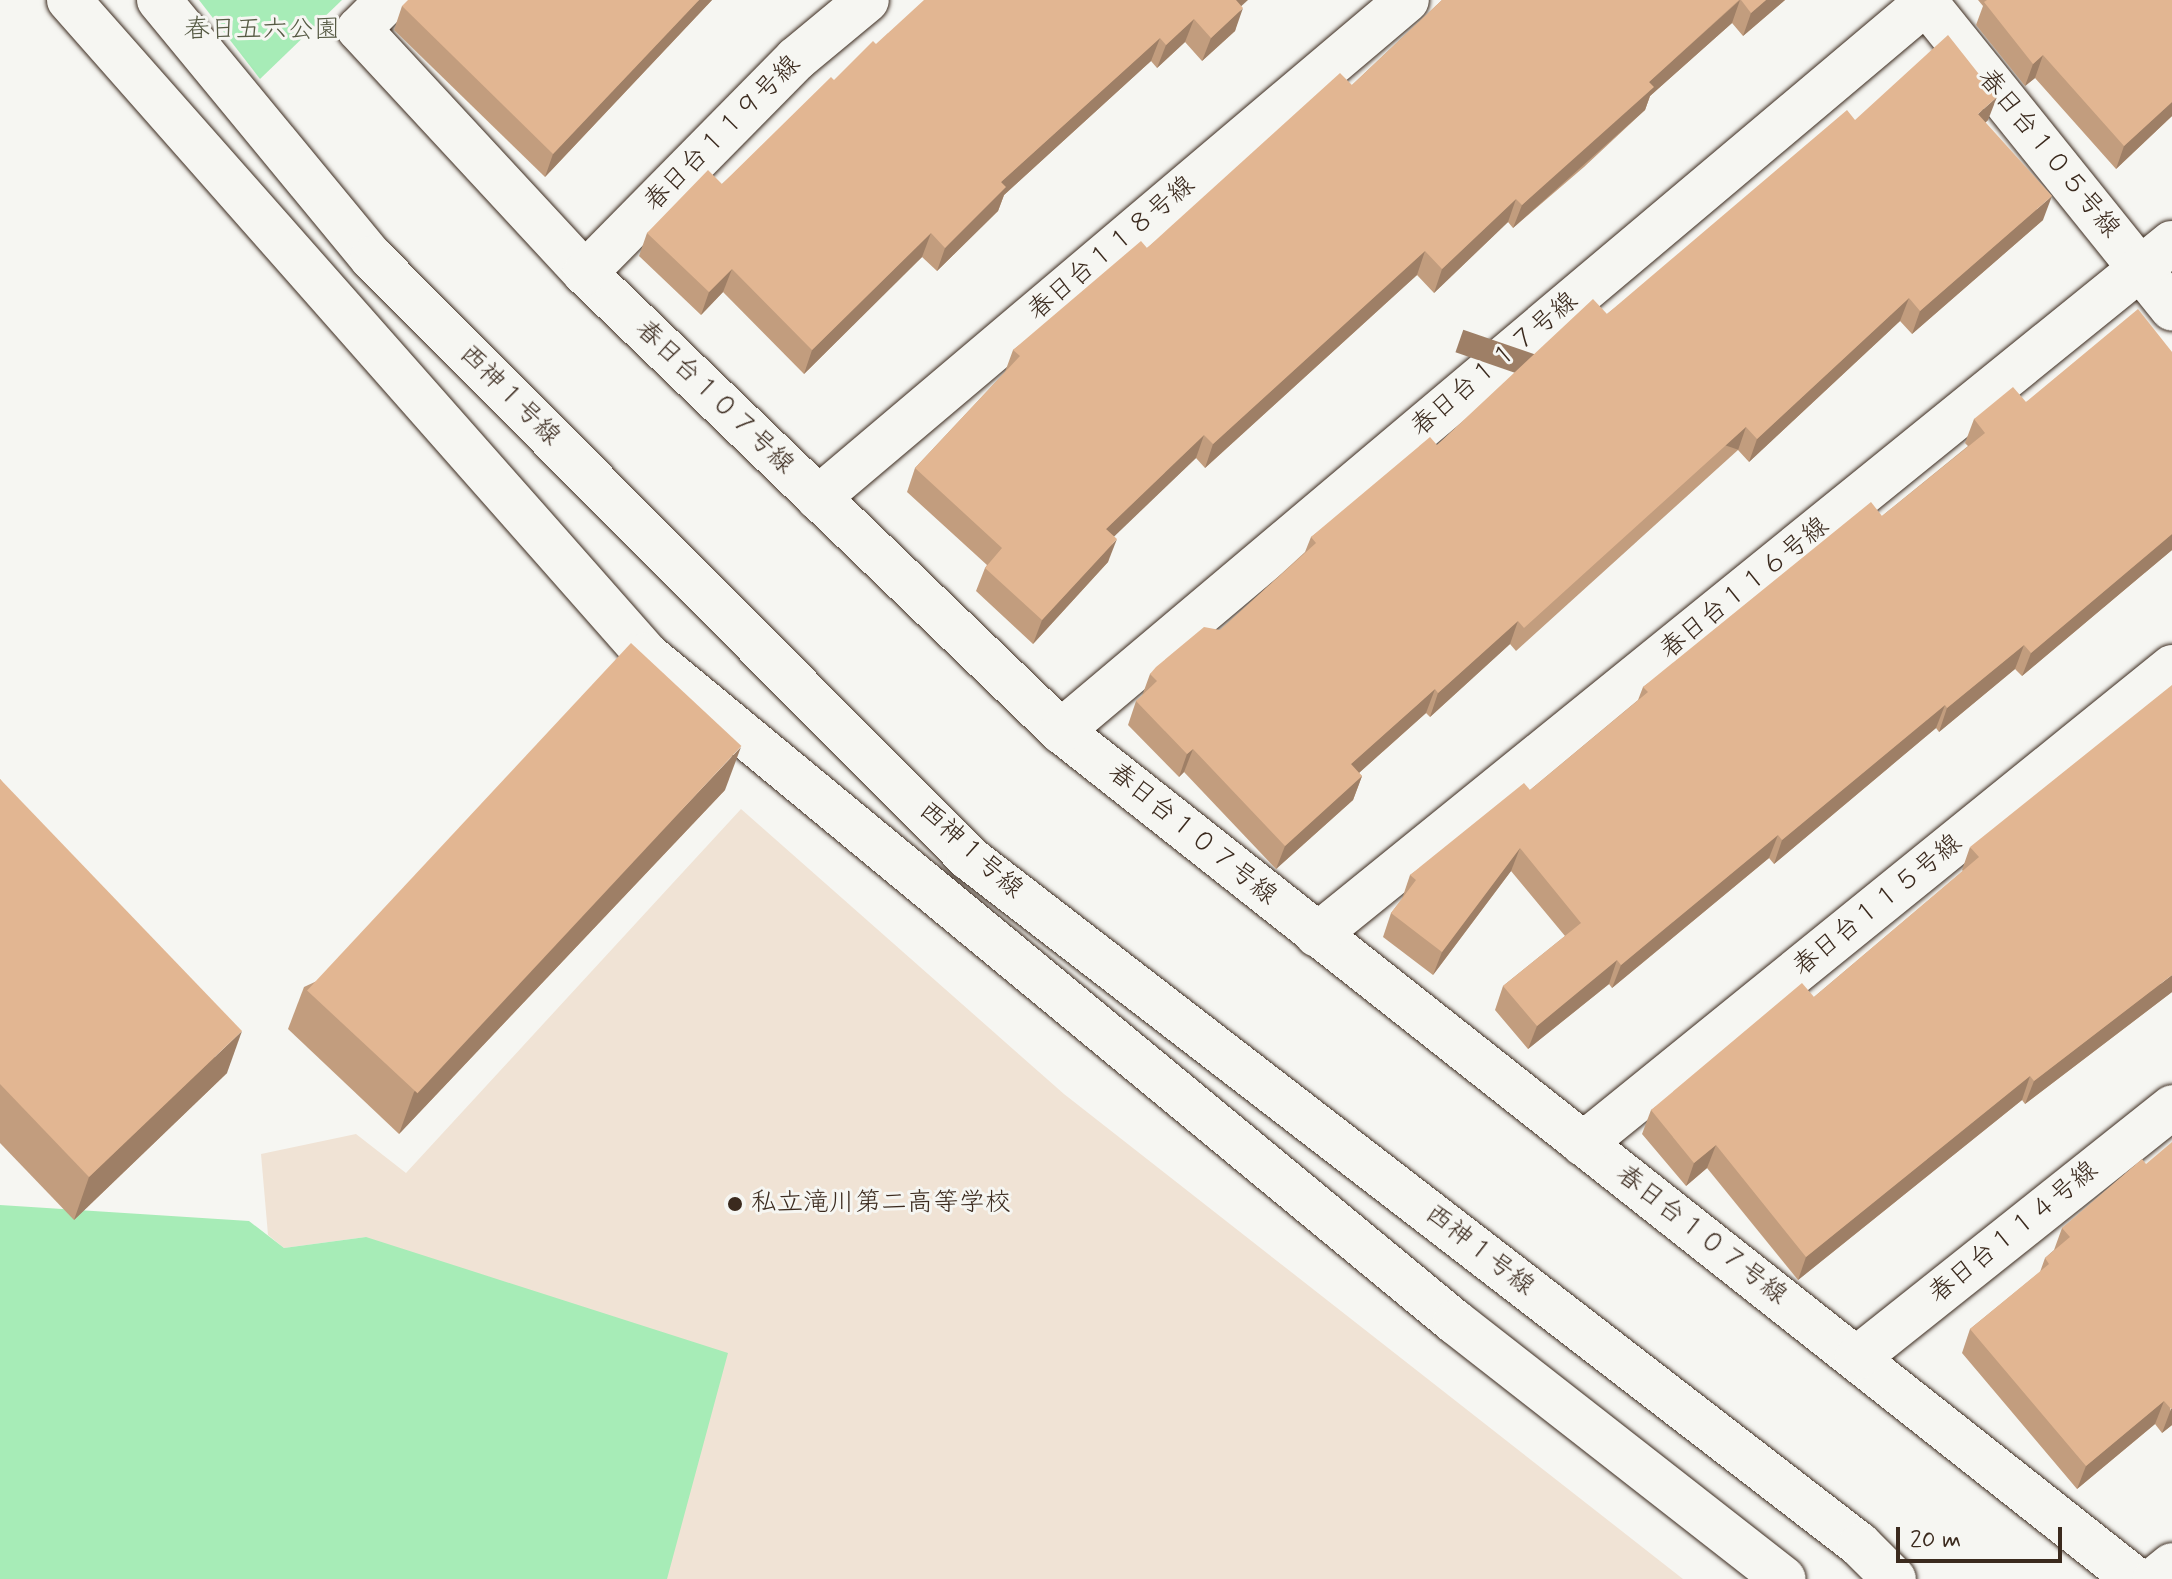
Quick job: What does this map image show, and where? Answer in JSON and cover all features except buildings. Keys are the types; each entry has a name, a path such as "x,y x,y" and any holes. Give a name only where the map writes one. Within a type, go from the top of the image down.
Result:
{"street":[{"name":"西神１号線","path":"69,0 647,655 1455,1322 1784,1579"},
{"name":"西神１号線","path":"159,0 372,258 969,858 1860,1545 1894,1579"},
{"name":"春日台１０７号線","path":"388,0 359,29 585,273 1061,731 2135,1579"},
{"name":"春日台１１９号線","path":"585,273 796,59 867,0"},
{"name":"春日台１１８号線","path":"818,498 1407,0"},
{"name":"春日台１０５号線","path":"1926,1 2156,256 2172,309"},
{"name":"春日台１１７号線","path":"1061,731 1926,1"},
{"name":"春日台１１６号線","path":"1317,935 2156,256"},
{"name":"春日台１１５号線","path":"1583,1144 2172,667"},
{"name":"春日台１１４号線","path":"1857,1358 2172,1107"},
{"path":"2155,1579 2172,1565"}],"shaded area":[{"name":"私立滝川第二高等学校","path":"741,809 1064,1094 1683,1579 326,1579 366,1237 284,1248 268,1235 261,1154 356,1134 406,1173"}],"green space":[{"name":"春日五六公園","path":"199,0 342,0 260,79"},
{"path":"0,1205 249,1221 284,1248 366,1237 728,1353 667,1579 0,1579"}],"place":[{"name":"私立滝川第二高等学校","path":"735,1204"}]}
